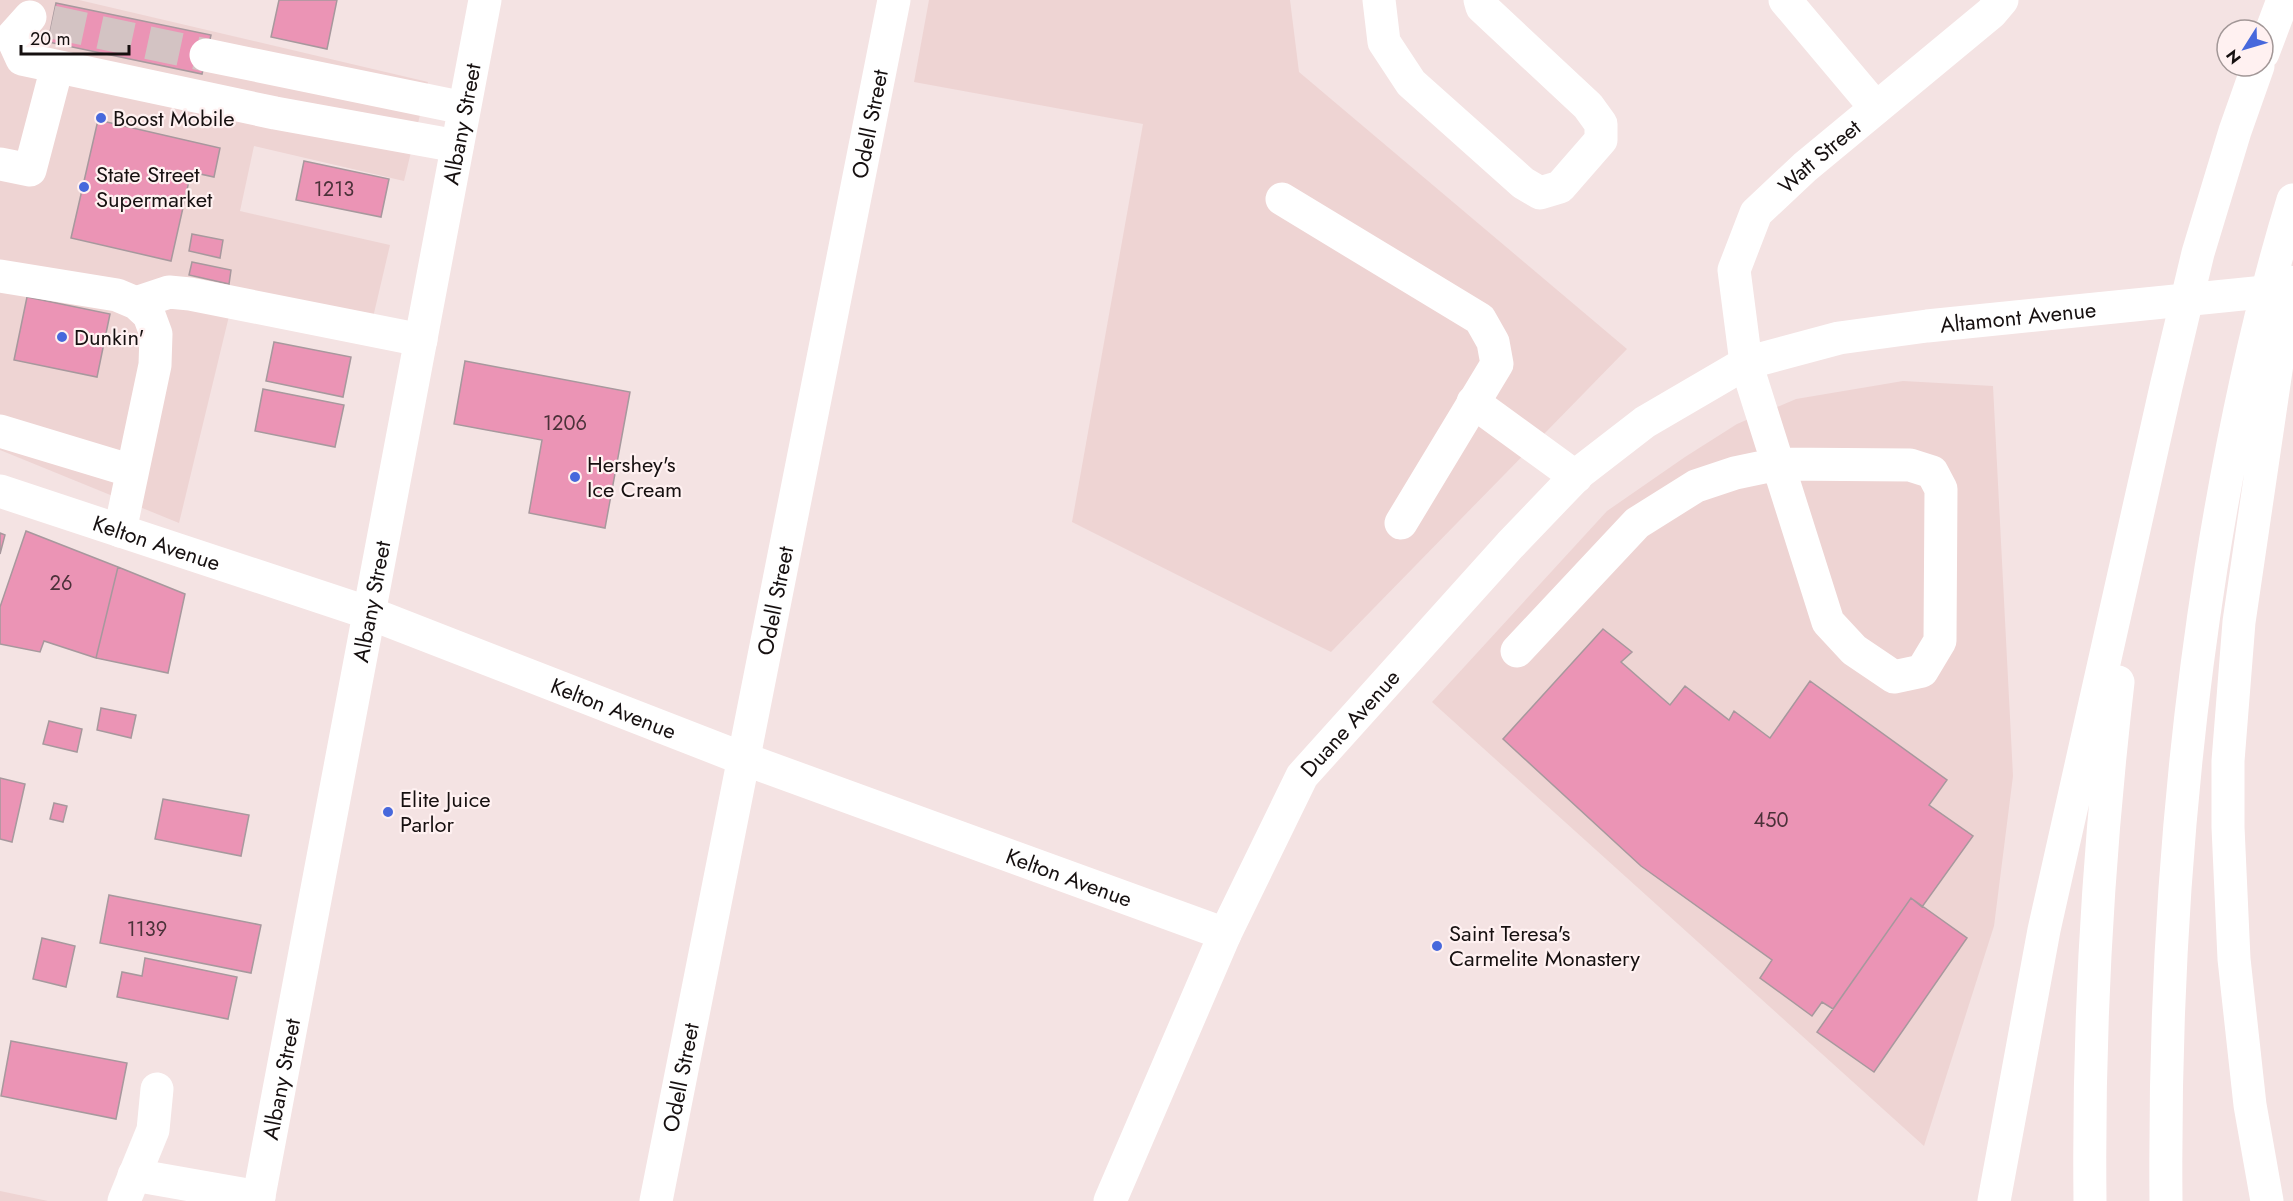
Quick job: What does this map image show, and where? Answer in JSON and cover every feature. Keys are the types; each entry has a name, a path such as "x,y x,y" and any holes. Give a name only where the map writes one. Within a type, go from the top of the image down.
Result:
{"main road":[{"name":"Albany Street","path":"258,1199 485,0"},
{"name":"Odell Street","path":"656,1201 894,0"},
{"path":"1379,0 1384,42 1411,82 1523,183 1540,192 1560,187 1601,140 1601,124 1588,106 1482,7 1480,0"},
{"path":"1785,0 1876,108"},
{"name":"Watt Street","path":"1778,464 1746,363 1734,270 1756,213 1805,167 1991,13 2002,0"},
{"path":"2275,21 2283,0"},
{"path":"27,16 12,37 22,59 275,113 457,146"},
{"path":"206,55 464,108"},
{"path":"0,164 30,170 57,67"},
{"path":"1994,1201 2044,930 2166,387 2198,253 2254,78"},
{"path":"1282,199 1480,320 1493,342 1497,364 1401,523"},
{"path":"2166,1201 2167,1046 2173,915 2182,786 2197,657 2241,403 2271,273 2293,200"},
{"path":"2266,1201 2250,1105 2235,970 2228,827 2228,761 2239,622 2293,252"},
{"path":"0,276 117,296 136,303 149,315 156,334 155,364 120,531"},
{"name":"Altamont Avenue","path":"1746,363 1839,338 1927,326 2293,289"},
{"path":"136,303 169,292 190,294 421,340"},
{"name":"Duane Avenue","path":"1110,1201 1226,934 1302,776 1502,554 1576,477 1645,422 1746,363"},
{"path":"2090,1201 2091,1044 2097,910 2107,778 2122,647 2166,387"},
{"path":"1473,402 1576,477"},
{"path":"0,431 132,471"},
{"path":"1517,651 1637,523 1696,486 1735,473 1778,464 1910,465 1932,472 1941,489 1940,641 1922,671 1894,677 1854,650 1828,622 1778,464"},
{"name":"Kelton Avenue","path":"0,491 369,613 744,759 1226,934"},
{"path":"157,1089 153,1130 129,1188 258,1199"}],"shaded area":[{"path":"0,0 79,0 428,82 404,181 254,146 240,211 390,245 367,343 230,312 179,523 0,450"},
{"path":"929,0 1290,0 1299,72 1627,349 1331,652 1072,522 1143,124 914,82"},
{"path":"1903,381 1993,386 2013,776 1994,926 1924,1146 1432,702 1607,511 1685,457 1737,424 1796,399"},
{"path":"0,1191 48,1201 0,1201"}],"building":[{"path":"279,0 337,0 327,49 271,37"},
{"path":"56,3 211,35 202,74 48,42"},
{"path":"98,120 220,148 214,177 191,172 171,261 71,238"},
{"path":"304,161 389,179 381,217 296,200"},
{"path":"192,234 223,240 220,258 189,251"},
{"path":"192,262 231,270 229,284 189,275"},
{"name":"Dunkin'","path":"27,297 110,314 97,377 14,360"},
{"path":"274,342 351,357 343,397 266,381"},
{"name":"Hershey's Ice Cream","path":"465,361 630,392 605,528 529,513 542,440 454,424"},
{"path":"263,389 344,405 335,447 255,431"},
{"path":"26,531 118,567 96,658 44,641 40,652 0,644 0,607"},
{"path":"0,533 5,535 0,554"},
{"path":"118,567 185,594 168,673 96,658"},
{"path":"1603,629 1632,652 1621,662 1670,705 1685,686 1729,720 1734,711 1770,738 1810,681 1947,780 1929,805 1973,836 1922,907 1911,898 1833,1009 1822,1002 1812,1016 1760,978 1772,960 1641,866 1503,739"},
{"path":"101,708 136,715 131,738 97,730"},
{"path":"49,721 82,729 77,752 43,744"},
{"path":"0,778 25,784 12,842 0,839"},
{"path":"163,799 249,815 241,856 155,839"},
{"path":"54,803 67,806 63,822 50,819"},
{"path":"109,895 261,925 251,973 100,943"},
{"path":"1911,898 1967,938 1874,1072 1817,1032"},
{"path":"42,938 75,946 66,987 33,979"},
{"path":"145,958 237,977 228,1019 117,997 122,972 142,976"},
{"path":"11,1041 127,1063 116,1119 1,1096"}],"tunnel":[{"path":"52,22 206,55"}],"place":[{"name":"Boost Mobile","path":"101,118"},
{"name":"State Street Supermarket","path":"84,187"},
{"name":"Dunkin'","path":"62,337"},
{"name":"Hershey's Ice Cream","path":"575,477"},
{"name":"Elite Juice Parlor","path":"388,812"},
{"name":"Saint Teresa's Carmelite Monastery","path":"1437,946"}]}
